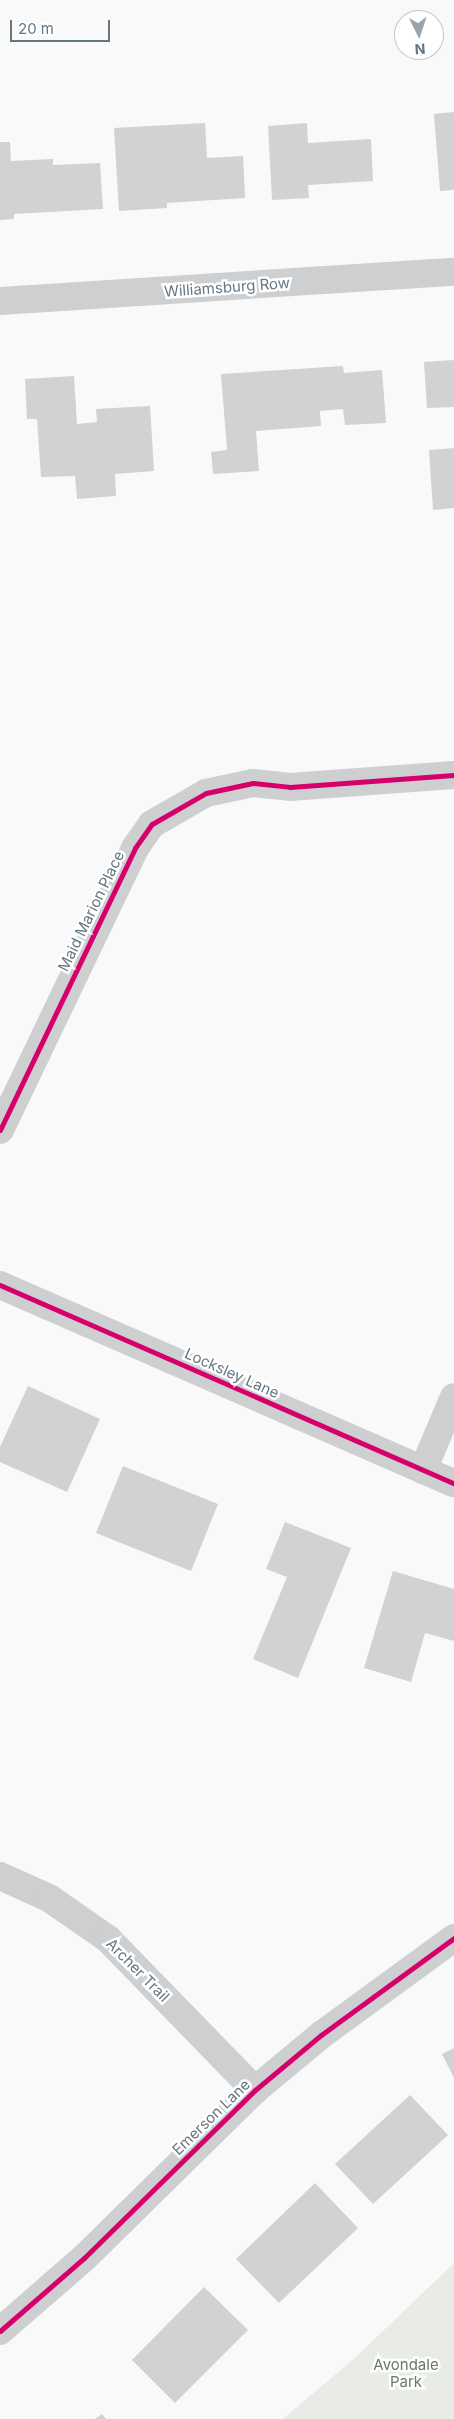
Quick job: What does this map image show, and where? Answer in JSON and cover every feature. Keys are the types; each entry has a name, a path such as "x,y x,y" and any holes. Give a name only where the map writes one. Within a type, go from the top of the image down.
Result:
{"street":[{"name":"Williamsburg Row","path":"0,301 454,272"},
{"name":"Maid Marion Place","path":"0,1130 135,848 152,824 206,792 253,783 290,787 454,775"},
{"name":"Locksley Lane","path":"0,1285 454,1483"},
{"path":"423,1470 454,1397"},
{"name":"Archer Trail","path":"0,1876 49,1898 108,1939 255,2090"},
{"name":"Emerson Lane","path":"0,2331 84,2258 255,2090 322,2035 454,1938"}],"green space":[{"name":"Avondale Park","path":"454,2263 454,2419 283,2419 357,2356"}],"building":[{"path":"454,112 454,190 440,191 434,114"},
{"path":"205,123 207,158 243,156 245,198 167,203 167,208 119,211 114,128"},
{"path":"307,123 308,143 371,139 373,181 308,185 309,198 272,200 268,126"},
{"path":"0,142 10,142 11,161 53,159 53,165 100,163 103,209 14,214 14,219 0,220"},
{"path":"454,360 454,407 427,408 424,362"},
{"path":"343,366 344,373 382,370 386,423 345,425 343,409 320,411 321,426 256,431 259,471 213,474 211,452 227,450 221,374"},
{"path":"74,376 77,424 97,422 96,409 150,406 154,471 115,474 116,496 77,499 75,476 41,477 37,419 27,419 25,379"},
{"path":"454,448 454,508 433,510 429,450"},
{"path":"28,1386 100,1419 67,1492 0,1462 0,1447"},
{"path":"123,1466 218,1504 191,1571 96,1533"},
{"path":"285,1522 351,1548 298,1678 253,1659 287,1577 266,1569"},
{"path":"393,1571 454,1589 454,1641 425,1633 411,1682 364,1668"},
{"path":"454,2048 454,2078 442,2054"},
{"path":"410,2095 448,2135 373,2204 335,2164"},
{"path":"315,2183 358,2228 279,2303 236,2259"},
{"path":"204,2287 248,2330 175,2403 132,2360"},
{"path":"102,2414 106,2419 95,2419"}],"cycle path":[{"path":"0,1130 135,848 152,824 206,793 253,783 290,787 454,775"},
{"path":"0,1285 454,1483"},
{"path":"0,2331 84,2258 255,2090 321,2035 454,1938"}]}
